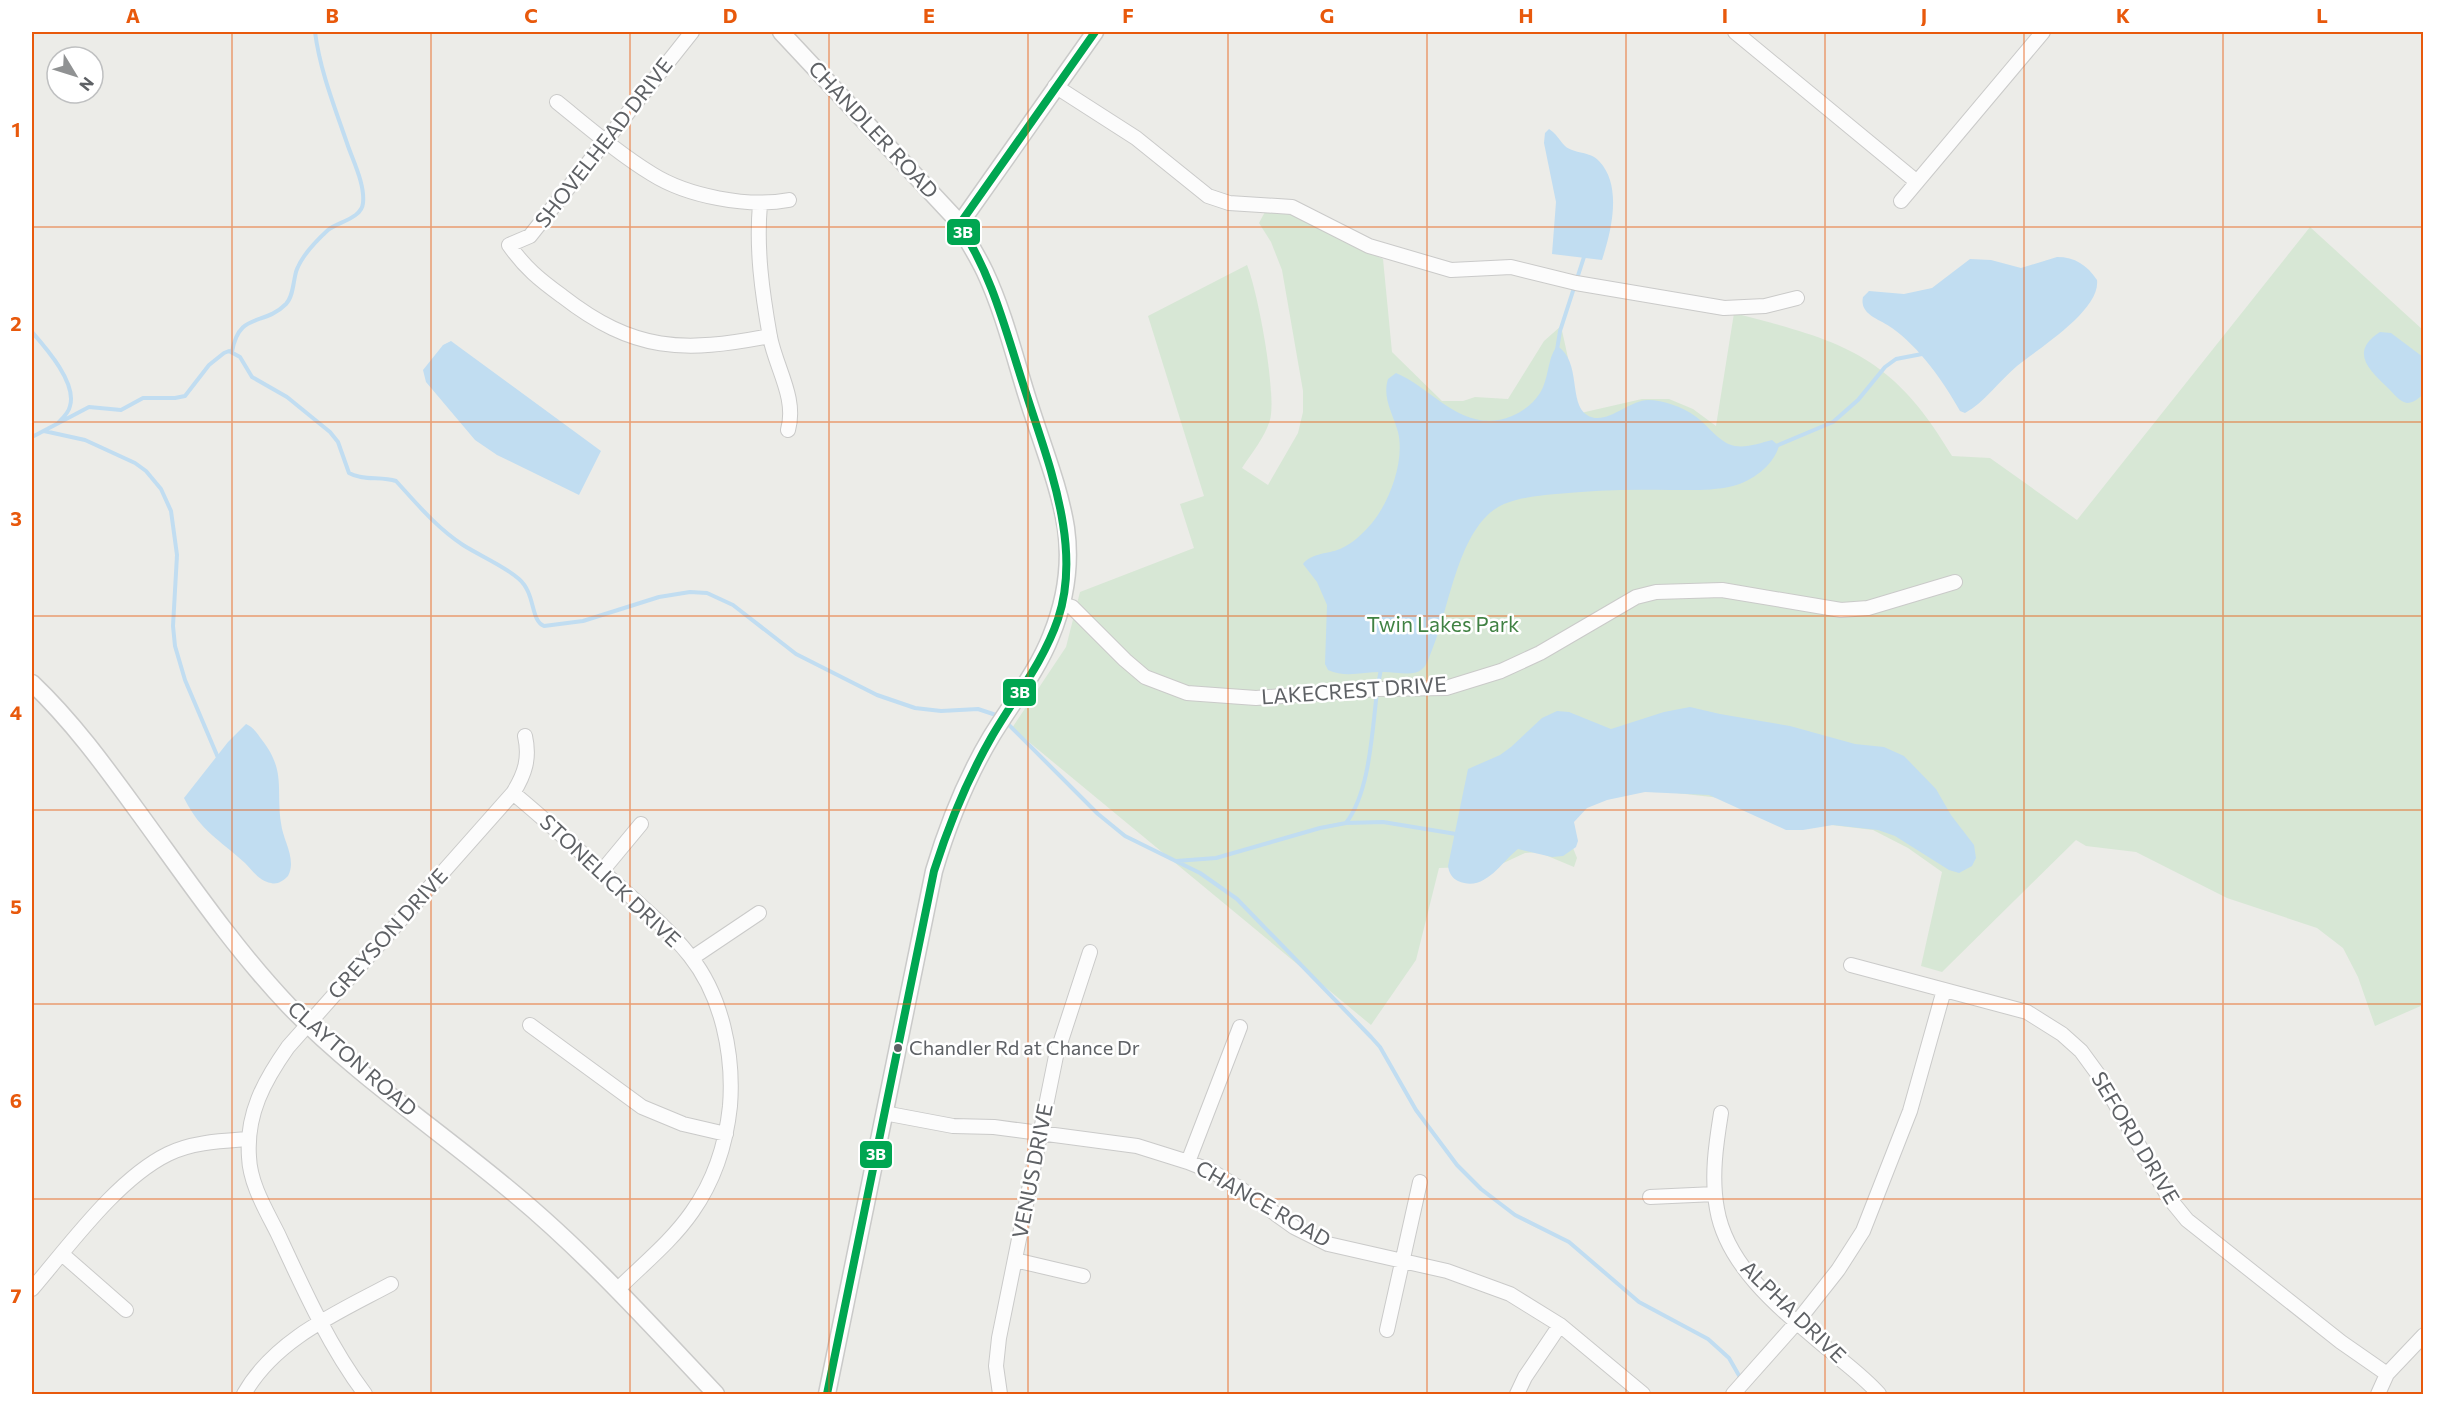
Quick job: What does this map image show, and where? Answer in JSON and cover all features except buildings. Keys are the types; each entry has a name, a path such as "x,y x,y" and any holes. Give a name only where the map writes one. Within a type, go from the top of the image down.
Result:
{"street":[{"name":"SHOVELHEAD DRIVE","path":"692,32 530,236 509,245 528,270 588,317 622,335 663,344 698,347 770,336"},
{"name":"CHANDLER ROAD","path":"781,32 954,217 971,243 993,293 1055,484 1063,514 1067,545 1061,604 1046,650 983,752 947,830 926,907 826,1395"},
{"path":"958,225 1095,32"},
{"path":"1735,32 1917,182"},
{"path":"1901,201 2043,32"},
{"path":"1055,86 1136,138 1208,196 1229,203 1292,207 1369,246 1451,270 1511,267 1576,283 1724,308 1765,306 1797,298"},
{"path":"556,102 653,176 686,190 760,204 789,200"},
{"path":"760,204 758,234 760,275 770,336 791,407 788,430"},
{"name":"LAKECREST DRIVE","path":"1061,604 1072,607 1136,670 1160,683 1187,693 1256,698 1377,689 1446,688 1501,671 1540,652 1636,597 1656,592 1722,590 1841,610 1868,608 1955,582"},
{"name":"CLAYTON ROAD","path":"32,683 83,738 227,933 274,990 306,1023 386,1092 513,1192 559,1233 617,1290 716,1395"},
{"name":"GREYSON DRIVE","path":"365,1395 321,1322 261,1198 250,1165 249,1139 257,1098 264,1082 306,1023 360,967 513,794 525,770 527,747 525,736"},
{"name":"STONELICK DRIVE","path":"513,794 656,919 692,958 708,985 725,1036 731,1072 726,1134 717,1165 694,1210 673,1236 617,1290"},
{"path":"602,871 641,824"},
{"path":"692,958 759,913"},
{"name":"VENUS DRIVE","path":"1000,1395 996,1366 1015,1260 1061,1039 1090,952"},
{"name":"SEFORD DRIVE","path":"1851,965 2027,1012 2045,1022 2081,1051 2100,1077 2169,1198 2187,1220 2341,1342 2387,1374"},
{"path":"1733,1395 1797,1322 1838,1270 1863,1231 1884,1183 1910,1111 1944,990"},
{"path":"530,1025 642,1107 683,1124 726,1134"},
{"path":"1188,1162 1240,1027"},
{"name":"CHANCE ROAD","path":"884,1113 953,1126 994,1127 1137,1146 1188,1162 1236,1186 1285,1221 1329,1244 1447,1271 1496,1288 1523,1301 1560,1325 1643,1395"},
{"name":"ALPHA DRIVE","path":"1721,1113 1715,1148 1715,1194 1720,1220 1735,1256 1797,1322 1856,1371 1879,1395"},
{"path":"32,1289 122,1188 158,1160 192,1146 249,1139"},
{"path":"1387,1330 1420,1182"},
{"path":"1650,1197 1715,1194"},
{"path":"62,1254 126,1310"},
{"path":"1015,1260 1083,1276"},
{"path":"244,1395 271,1359 309,1329 391,1284"},
{"path":"1517,1395 1525,1377 1560,1325"},
{"path":"2378,1395 2387,1374 2424,1335"}],"green space":[{"name":"Twin Lakes Park","path":"1279,198 1383,259 1392,352 1442,401 1463,401 1475,397 1508,399 1544,341 1561,326 1570,367 1572,415 1642,399 1669,399 1693,409 1716,426 1734,313 1805,333 1861,357 1885,373 1908,395 1930,422 1952,456 1990,458 2077,520 2310,227 2423,330 2423,1005 2375,1026 2358,977 2343,948 2317,928 2227,898 2136,852 2086,846 2076,840 1942,972 1921,966 1942,872 1908,848 1873,830 1823,824 1729,799 1659,791 1615,793 1567,816 1577,858 1574,867 1538,852 1525,853 1497,866 1439,868 1416,960 1371,1025 1012,728 1066,647 1080,592 1194,548 1180,504 1204,496 1148,316 1247,265 1265,343 1271,407 1270,420 1265,433 1242,468 1268,485 1298,433 1303,412 1303,391 1282,270 1271,242 1259,223 1266,210"}],"water":[{"path":"1549,129 1569,149 1587,154 1599,161 1611,183 1613,209 1602,260 1552,254 1556,202 1544,143 1545,133"},
{"path":"2057,257 2069,258 2080,263 2097,280 2096,292 2089,304 2066,328 2017,366 1979,403 1965,413 1960,411 1939,377 1912,345 1892,328 1871,316 1864,308 1863,297 1869,291 1904,294 1932,288 1970,259 1991,260 2021,268"},
{"path":"2380,332 2391,333 2423,357 2423,394 2418,399 2407,403 2399,399 2374,374 2365,361 2366,347 2371,339"},
{"path":"451,341 601,451 579,495 497,455 475,440 426,382 423,370 443,345"},
{"path":"1557,346 1570,361 1578,401 1581,409 1587,415 1601,418 1641,401 1660,401 1690,413 1729,444 1744,446 1772,440 1779,446 1776,453 1761,472 1740,484 1725,488 1584,492 1530,497 1504,504 1488,514 1476,529 1466,548 1428,661 1423,668 1417,672 1407,673 1347,674 1328,670 1325,664 1327,605 1317,582 1303,564 1315,556 1350,544 1372,523 1385,503 1398,467 1400,443 1387,399 1388,379 1396,373 1464,415 1479,420 1495,421 1520,412 1537,397 1545,382 1551,357"},
{"path":"1690,707 1790,726 1855,744 1884,747 1904,756 1936,789 1951,815 1974,845 1976,858 1972,866 1959,873 1949,870 1895,836 1878,830 1833,825 1786,830 1709,795 1645,792 1607,800 1587,808 1574,822 1578,841 1576,847 1563,856 1552,857 1518,849 1484,880 1468,884 1458,881 1451,875 1448,866 1468,769 1500,755 1542,718 1557,711 1569,712 1611,729 1664,712"},
{"path":"246,724 255,731 270,751 279,780 282,830 291,863 288,876 275,883 260,878 211,834 190,810 184,798 228,742"}],"waterway":[{"path":"232,352 240,330 253,321 277,311 289,301 297,269 310,248 328,230 354,216 362,208 361,182 328,89 315,32"},
{"path":"1557,350 1560,331 1584,257"},
{"path":"32,332 59,366 69,387 71,397 69,408 59,422"},
{"path":"32,437 89,407 121,410 143,398 185,396 209,365 229,351 240,357 252,377 287,397 330,432 338,442 349,473 360,477 396,481 445,531 519,579 528,592 537,618 544,626 583,621 659,597 690,592 707,593 733,605 796,654 877,695 915,708 941,711 978,709 999,716"},
{"path":"1776,446 1833,422 1858,400 1885,367 1896,359 1922,354"},
{"path":"44,431 85,440 135,463 146,471 161,489 171,511 177,555 173,626 175,646 185,680 219,760"},
{"path":"1378,685 1381,669"},
{"path":"1346,823 1354,810 1365,778 1377,692"},
{"path":"1007,723 1098,814 1125,836 1200,873 1237,899 1380,1047 1416,1110 1457,1165 1481,1189 1515,1215 1569,1242 1639,1302 1708,1339 1729,1358 1741,1379"},
{"path":"1176,861 1216,858 1320,828 1346,823 1383,822 1456,834"}],"transit line":[{"name":"3B","path":"827,1394 934,871 966,786 991,738 1052,635 1061,608 1065,584 1066,548 1063,524 1047,458 990,285 971,244 959,225 1095,32"}],"place":[{"name":"Chandler Rd at Chance Dr","path":"898,1048"}]}
